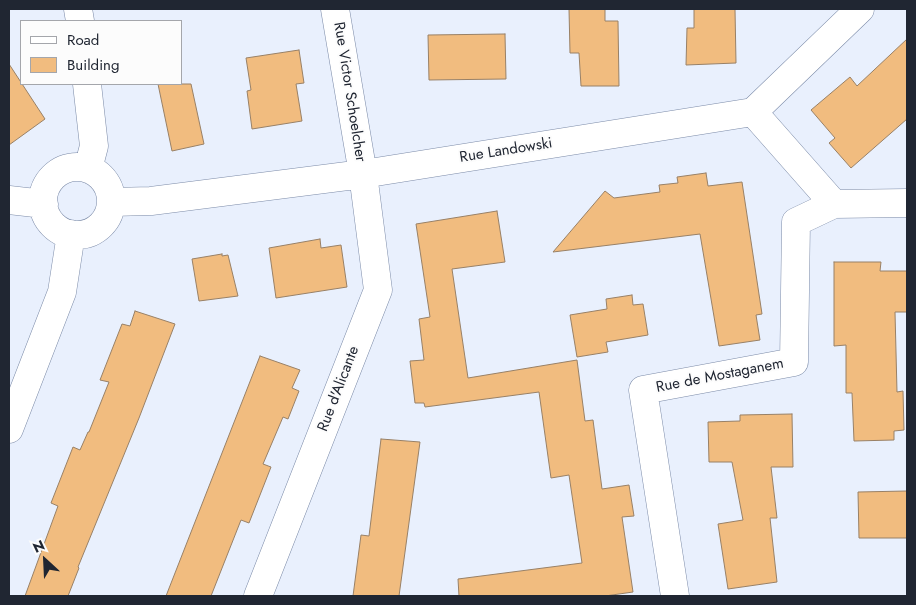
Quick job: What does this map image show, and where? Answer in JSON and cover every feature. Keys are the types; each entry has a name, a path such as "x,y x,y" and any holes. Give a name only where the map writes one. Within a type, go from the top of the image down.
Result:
{"street":[{"name":"Rue Victor Schoelcher","path":"335,9 363,174"},
{"path":"860,9 753,112 834,204 907,203"},
{"path":"87,85 94,146 88,169"},
{"name":"Rue Landowski","path":"111,202 151,201 363,174 753,112"},
{"path":"70,168 88,169 96,172 106,181 111,194 111,202 106,219 97,229 85,234 71,234 59,230 49,220 44,204 44,195 49,182 58,173 70,168"},
{"name":"Rue d'Alicante","path":"258,596 378,290 363,174"},
{"path":"9,200 44,204"},
{"name":"Rue de Mostaganem","path":"675,596 643,390 794,362 796,222 834,204"},
{"path":"9,429 62,292 71,234"}],"building":[{"path":"569,9 605,9 605,21 618,21 619,86 581,86 579,53 570,53"},
{"path":"694,9 735,9 736,63 686,65 687,28 694,28"},
{"path":"505,34 506,79 429,80 428,35"},
{"path":"907,39 907,119 851,168 829,143 835,138 811,110 850,77 857,86"},
{"path":"299,50 304,83 296,84 302,121 252,129 247,91 251,90 246,58"},
{"path":"9,64 20,81 20,85 23,85 45,119 9,145"},
{"path":"191,84 204,144 172,151 158,85"},
{"path":"706,173 708,186 742,182 762,314 756,315 760,340 719,346 700,234 553,252 605,191 614,198 660,192 659,185 678,183 677,177"},
{"path":"497,211 505,262 452,269 468,378 577,360 585,421 593,420 602,489 629,485 634,516 622,517 633,592 605,596 459,596 458,579 582,563 569,475 551,478 539,392 425,407 424,403 415,403 410,361 424,360 419,319 430,317 416,224"},
{"path":"320,239 321,248 341,245 347,287 276,298 269,248"},
{"path":"222,254 222,256 228,255 238,296 199,301 192,259"},
{"path":"834,262 881,262 880,271 907,271 907,312 895,312 897,392 903,391 904,430 894,431 894,440 854,441 852,393 846,393 846,345 834,346"},
{"path":"632,295 633,305 643,304 648,335 606,342 608,352 577,357 570,315 607,309 606,299"},
{"path":"135,311 175,324 139,418 68,596 25,596 58,506 51,503 73,447 80,450 109,382 100,380 122,324 130,326"},
{"path":"260,356 300,370 292,388 299,391 288,419 283,417 263,464 271,467 249,523 241,520 211,596 166,596"},
{"path":"792,414 793,467 771,467 777,518 770,518 777,582 728,589 718,524 743,520 732,462 709,462 708,422 740,421 740,415"},
{"path":"381,439 420,442 399,596 353,596 361,535 369,536"},
{"path":"907,491 907,538 859,538 858,492"}]}
